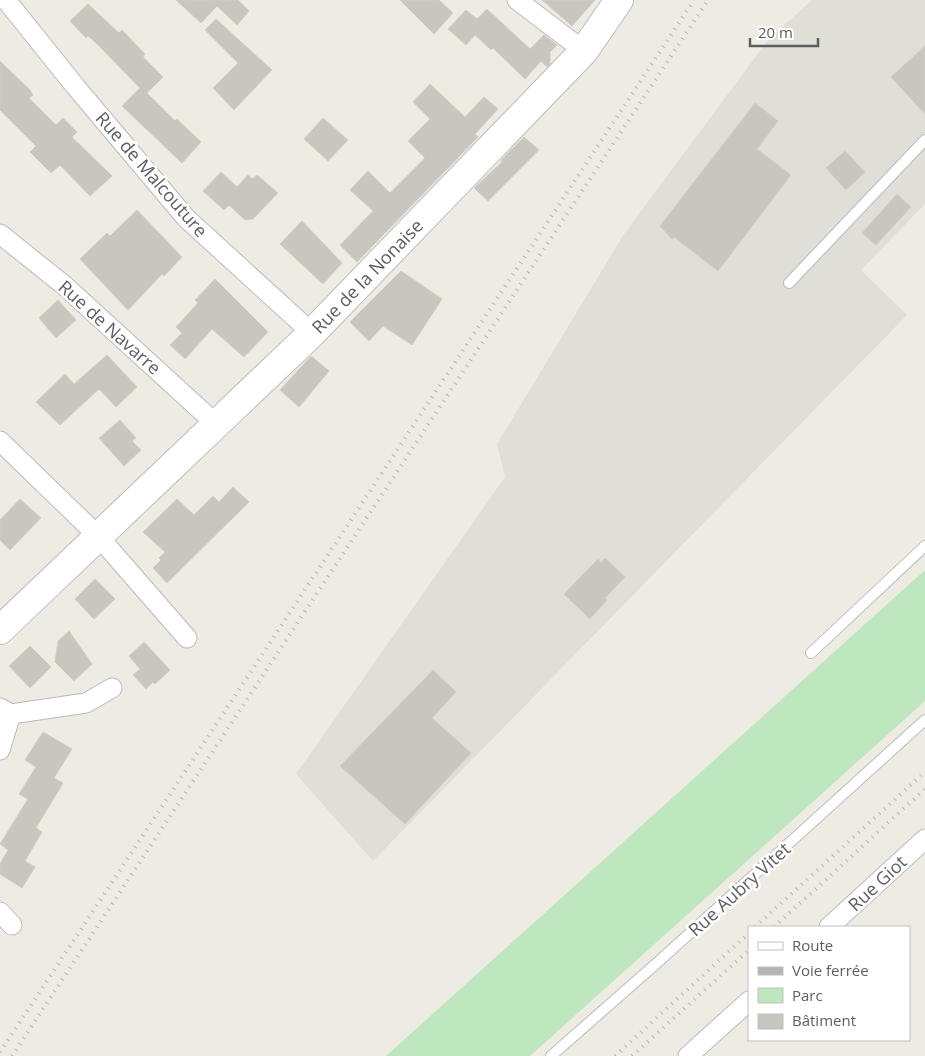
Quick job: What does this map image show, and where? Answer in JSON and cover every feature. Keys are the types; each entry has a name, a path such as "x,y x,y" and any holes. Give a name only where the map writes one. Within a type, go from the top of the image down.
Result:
{"main road":[{"name":"Rue de la Nonaise","path":"0,630 312,333 584,51 619,0"}],"street":[{"name":"Rue de Malcouture","path":"6,0 186,218 312,333"},
{"path":"516,0 584,51"},
{"name":"Rue de Navarre","path":"0,234 65,286 217,425"},
{"path":"0,441 99,537 187,638"},
{"path":"0,750 5,711 86,703 112,688"},
{"name":"Rue Giot","path":"830,926 925,839"},
{"path":"688,1056 748,1002"}],"lane":[{"path":"789,283 925,140"},
{"path":"811,653 925,546"},
{"name":"Rue Aubry Vitet","path":"551,1056 665,956 925,720"}],"shaded area":[{"path":"812,0 925,0 925,204 861,270 907,315 373,861 296,774 505,477 497,444 624,234 768,40"}],"green space":[{"path":"925,570 925,701 530,1056 386,1056"}],"building":[{"path":"176,0 238,0 249,11 237,25 217,6 201,23"},
{"path":"400,0 439,0 453,13 434,34"},
{"path":"542,0 595,0 572,26"},
{"path":"88,4 119,33 122,30 145,54 143,57 163,77 147,93 175,121 177,119 201,142 182,163 122,106 140,88 96,43 88,36 86,38 70,21"},
{"path":"487,9 530,49 544,35 557,45 550,52 550,64 547,67 541,61 525,79 493,48 491,50 475,35 466,45 448,29 466,10 477,19"},
{"path":"216,19 272,70 234,110 213,88 238,63 205,30"},
{"path":"925,46 925,114 891,77"},
{"path":"0,61 30,90 33,95 29,98 56,125 63,118 77,132 72,137 112,176 90,196 60,165 51,173 30,152 36,146 0,110"},
{"path":"430,84 465,117 484,97 498,109 475,134 478,137 357,262 340,245 373,211 350,190 368,171 390,193 425,158 408,141 430,119 413,102"},
{"path":"755,103 778,121 757,149 791,175 718,271 674,237 672,239 660,226"},
{"path":"323,118 348,140 328,161 304,139"},
{"path":"524,137 539,150 488,201 474,188 502,162 501,160"},
{"path":"845,151 865,172 846,190 826,168"},
{"path":"221,172 237,187 248,175 252,179 257,175 278,193 253,219 245,220 229,205 224,210 203,191"},
{"path":"897,194 911,207 876,245 862,233"},
{"path":"137,210 182,257 164,276 162,274 128,310 80,259 107,233 110,236"},
{"path":"302,221 342,263 323,284 280,244"},
{"path":"401,271 442,299 412,345 383,326 369,341 350,322"},
{"path":"215,279 268,332 244,357 212,329 185,359 170,345 182,333 176,327 198,303 195,300"},
{"path":"58,300 76,320 56,338 39,318"},
{"path":"107,355 137,387 116,407 99,389 60,425 36,402 65,374 74,384"},
{"path":"311,356 329,371 299,407 280,390"},
{"path":"120,420 136,438 132,441 141,450 124,466 99,438"},
{"path":"233,487 249,502 167,583 153,568 161,560 159,558 165,552 143,532 177,499 194,515 213,496 219,502"},
{"path":"20,499 41,518 10,550 0,540 0,520"},
{"path":"605,558 625,577 605,598 607,600 590,619 564,594 598,559 601,563"},
{"path":"95,579 115,599 94,619 75,599"},
{"path":"69,631 92,664 74,681 55,662 58,641"},
{"path":"144,642 170,670 155,684 153,682 146,689 133,675 140,669 129,656"},
{"path":"30,646 51,667 30,688 9,666"},
{"path":"433,670 456,692 432,718 471,753 405,824 340,766"},
{"path":"43,732 72,749 54,778 63,783 36,828 42,832 25,861 35,867 22,888 0,874 0,864 8,850 0,844 28,799 19,794 36,767 25,760"}],"railway":[{"path":"0,1052 694,0"},
{"path":"12,1056 708,0"},
{"path":"756,926 925,772"},
{"path":"775,926 925,789"},
{"path":"615,1056 748,934"},
{"path":"632,1056 748,951"}]}
